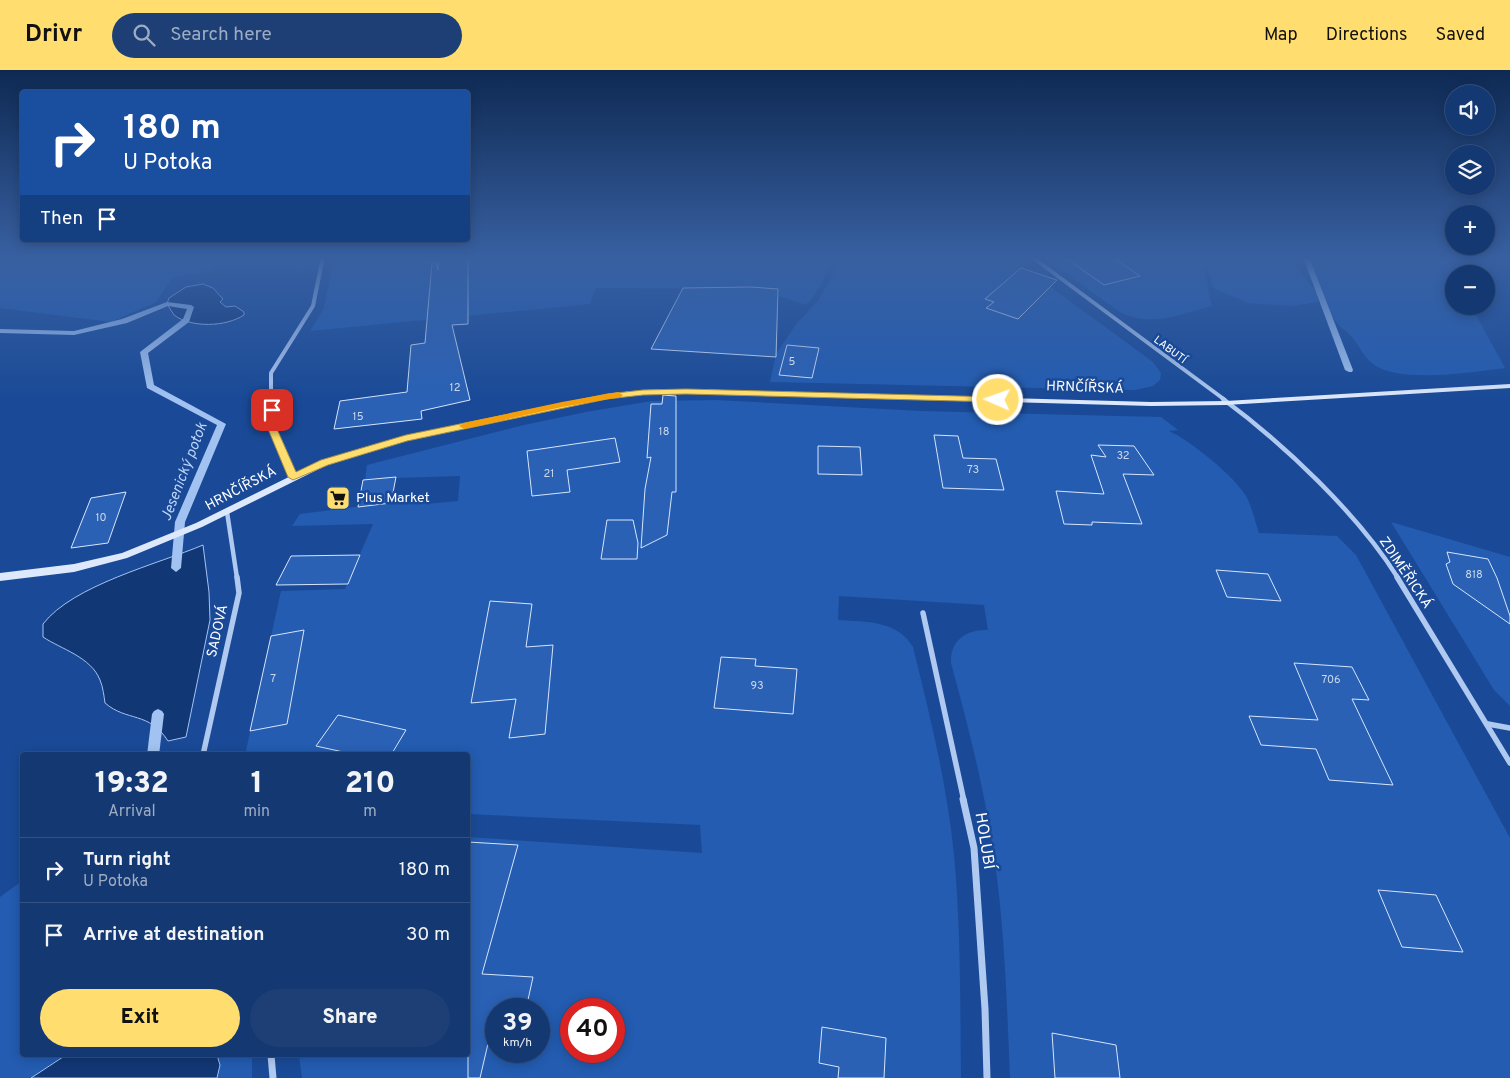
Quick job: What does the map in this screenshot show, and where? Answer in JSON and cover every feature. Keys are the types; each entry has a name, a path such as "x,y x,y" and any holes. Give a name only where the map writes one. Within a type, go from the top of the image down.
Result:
{"street":[{"path":"293,477 272,429 271,373 313,304"},
{"name":"LABUTÍ","path":"1094,304 1226,403"},
{"name":"HRNČÍŘSKÁ","path":"0,577 74,568 124,556 227,512 324,462 406,438 562,404 643,392 826,394 1151,404 1226,403 1510,386"},
{"name":"ZDIMĚŘICKÁ","path":"1226,403 1261,427 1330,495 1382,553 1488,724 1510,763"},
{"name":"SADOVÁ","path":"204,752 239,592 227,512"},
{"name":"HOLUBÍ","path":"923,613 974,848 986,1009 987,1078"},
{"path":"1488,724 1510,728"},
{"path":"271,1057 273,1078"}],"shaded area":[{"path":"0,304 151,304 111,322 0,308"},
{"path":"167,304 222,304 226,307 235,306 244,312 244,315 237,319 218,324 199,324 174,315"},
{"path":"325,304 590,304 310,331"},
{"path":"815,304 1074,304 1153,362 1161,373 1160,380 1153,386 1135,390 770,382 776,354 797,323"},
{"path":"1109,304 1212,304 1212,306 1177,316 1155,319 1132,317 1120,312"},
{"path":"1263,304 1305,304 1292,306"},
{"path":"1327,304 1445,304 1445,315 1476,315 1505,368 1456,374 1400,374 1373,364 1352,337 1340,326"},
{"path":"716,400 921,411 1161,417 1178,430 1169,431 1211,460 1240,488 1250,505 1259,533 1337,536 1356,555 1510,838 1510,1078 1010,1078 1007,997 995,863 987,812 976,762 951,663 953,648 961,638 966,634 988,630 984,605 839,596 838,620 870,622 890,627 906,638 913,647 932,724 954,855 959,939 961,1078 302,1078 299,1057 470,1057 470,837 702,853 700,825 470,814 470,752 393,752 406,730 338,715 317,746 344,752 246,752 281,591 345,589 373,524 292,526 300,514 427,498 426,504 458,501 460,476 365,479 367,465 524,425 652,401"},
{"path":"1391,522 1510,557 1510,706 1494,690"},
{"path":"203,545 209,592 210,620 186,737 168,741 153,725 121,713 105,703 102,686 96,672 83,659 43,637 43,624 57,610 95,587"},
{"path":"20,882 20,1057 63,1057 31,1078 0,1078 0,897"},
{"path":"63,1057 218,1057 220,1065 217,1078 31,1078"},
{"path":"218,1057 252,1057 252,1078 217,1078 220,1065"}],"building":[{"path":"428,304 468,304 468,324 452,325 470,400 421,411 422,419 334,429 340,401 407,392 411,345 425,343"},
{"path":"675,304 778,304 776,357 651,349"},
{"path":"991,304 1033,304 1018,319 986,308"},
{"path":"787,345 819,348 812,378 779,375"},
{"path":"663,395 676,396 676,492 672,492 667,535 641,548 645,489 651,457 647,458 651,404 662,404"},
{"path":"934,435 958,436 963,458 996,459 1004,490 943,488"},
{"path":"615,438 620,462 567,470 570,492 532,496 527,451"},
{"path":"1098,445 1134,446 1154,475 1123,474 1142,524 1092,522 1092,525 1064,524 1056,491 1104,494 1091,455 1106,457"},
{"path":"818,446 860,447 862,475 818,474"},
{"path":"396,477 391,503 358,507 363,480"},
{"path":"126,492 108,543 71,548 91,498"},
{"path":"607,520 633,520 638,543 637,559 601,559"},
{"path":"1447,552 1488,559 1497,578 1510,616 1510,624 1453,584 1446,564 1450,562"},
{"path":"360,555 348,584 276,585 291,556"},
{"path":"1216,570 1268,574 1281,601 1227,597"},
{"path":"490,601 532,604 526,647 553,645 545,734 509,738 516,699 471,703"},
{"path":"304,630 287,724 250,731 271,636"},
{"path":"721,657 756,659 755,666 797,669 793,714 714,708"},
{"path":"1294,663 1352,667 1369,700 1352,699 1393,785 1329,780 1316,749 1261,745 1249,716 1318,720"},
{"path":"338,715 406,730 393,752 343,752 316,746"},
{"path":"470,842 518,845 482,974 533,977 528,998 485,998 485,1056 480,1078 468,1078 468,1057 470,1057"},
{"path":"1378,890 1436,895 1463,952 1402,947"},
{"path":"822,1027 886,1038 884,1078 838,1078 839,1067 819,1063"},
{"path":"1052,1033 1116,1045 1120,1078 1055,1078"}],"waterway":[{"name":"Jesenický potok","path":"0,331 74,333 124,321 167,304"},
{"name":"Jesenický potok","path":"167,304 191,307 186,320 144,352 150,386 222,424 180,522 176,568"},
{"path":"1324,304 1349,370"},
{"name":"Jesenický potok","path":"153,752 158,714"}],"slow traffic":[{"path":"464,426 562,404 618,395"}],"place":[{"name":"Plus Market","path":"338,498"}],"route":[{"path":"272,410 272,429 293,477 324,462 406,438 562,404 643,392 826,394 998,400"}]}
